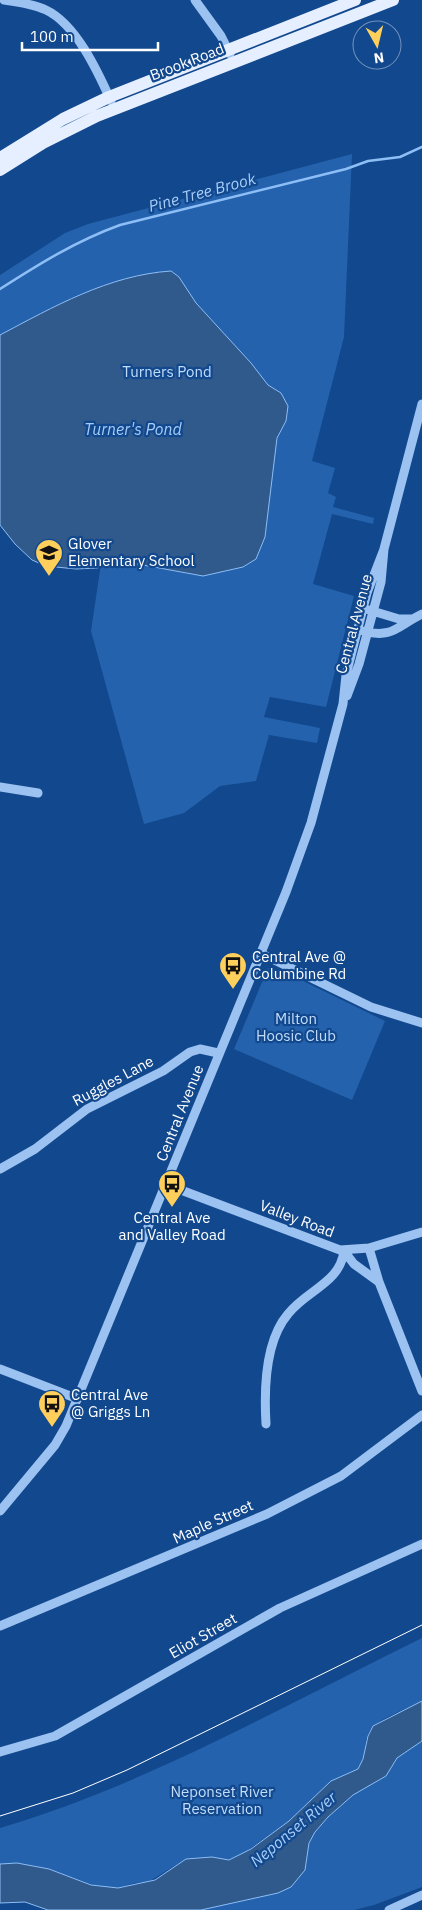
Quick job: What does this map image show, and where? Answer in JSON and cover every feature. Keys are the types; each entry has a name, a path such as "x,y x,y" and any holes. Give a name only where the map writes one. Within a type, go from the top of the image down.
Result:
{"main road":[{"name":"Brook Road","path":"230,55 393,0"},
{"name":"Brook Road","path":"0,158 63,119 230,55 348,1"},
{"name":"Brook Road","path":"0,170 111,102"}],"street":[{"path":"4,0 40,7 65,23 87,56 111,102"},
{"path":"195,0 230,55"},
{"path":"348,1 349,16"},
{"name":"Central Avenue","path":"343,704 346,675 363,609 374,569 384,549 422,404"},
{"name":"Central Avenue","path":"0,1511 58,1441 78,1399 260,953 309,830 343,704 356,672 368,632 383,571 384,549"},
{"path":"363,609 399,619 412,619"},
{"path":"358,629 387,634 422,614"},
{"path":"0,787 38,792"},
{"path":"260,953 371,1007 422,1023"},
{"name":"Ruggles Lane","path":"0,1169 35,1149 87,1109 162,1071 190,1052 200,1048 218,1054"},
{"name":"Valley Road","path":"165,1184 344,1251 369,1248 422,1232"},
{"path":"369,1248 379,1282 422,1391"},
{"path":"344,1251 354,1264 379,1282"},
{"path":"266,1424 267,1371 280,1327 292,1308 339,1270 344,1251"},
{"path":"0,1369 78,1399"},
{"name":"Maple Street","path":"0,1626 267,1514 341,1476 422,1415"},
{"name":"Eliot Street","path":"0,1752 55,1736 280,1608 422,1544"},
{"path":"389,1910 422,1895"}],"green space":[{"name":"Turners Pond","path":"352,154 344,337 312,461 335,468 328,493 336,497 333,507 374,518 373,524 332,514 313,584 354,596 326,707 270,697 264,717 320,728 317,743 269,735 256,781 220,786 184,813 144,824 91,631 107,523 0,508 0,275 65,233 88,224"},
{"name":"Milton Hoosic Club","path":"268,968 297,978 385,1021 352,1100 234,1049"},
{"name":"Neponset River Reservation","path":"422,1638 422,1701 373,1727 367,1736 363,1760 358,1769 331,1781 289,1821 241,1855 229,1860 212,1857 186,1859 148,1882 135,1883 118,1888 101,1888 49,1869 17,1863 0,1864 0,1828 108,1790 162,1767"},
{"name":"Neponset River Reservation","path":"422,1741 422,1887 374,1905 354,1910 201,1910 305,1870 309,1843 315,1832 328,1817 353,1795 386,1776 397,1758"}],"water":[{"name":"Turner's Pond","path":"171,271 179,277 196,303 251,363 268,385 281,393 288,406 286,421 277,438 265,537 256,559 243,567 203,576 121,561 97,568 76,569 46,566 32,560 15,544 0,525 0,335 82,294 126,279"},
{"name":"Neponset River","path":"422,1701 422,1741 397,1758 386,1776 353,1795 328,1817 315,1832 309,1843 305,1870 291,1887 278,1893 201,1910 48,1910 25,1902 0,1903 0,1864 17,1863 49,1869 91,1885 118,1888 155,1880 186,1859 212,1857 229,1860 251,1849 289,1821 331,1781 358,1769 373,1726"}],"waterway":[{"name":"Pine Tree Brook","path":"0,289 73,246 120,225 346,169 368,161 400,157 422,147"}],"tram line":[{"path":"0,1816 73,1793 127,1770 422,1625"}],"place":[{"name":"Glover Elementary School","path":"49,577"},
{"name":"Central Ave @ Columbine Rd","path":"233,990"},
{"name":"Central Ave and Valley Road","path":"172,1208"},
{"name":"Central Ave @ Griggs Ln","path":"52,1428"}]}
